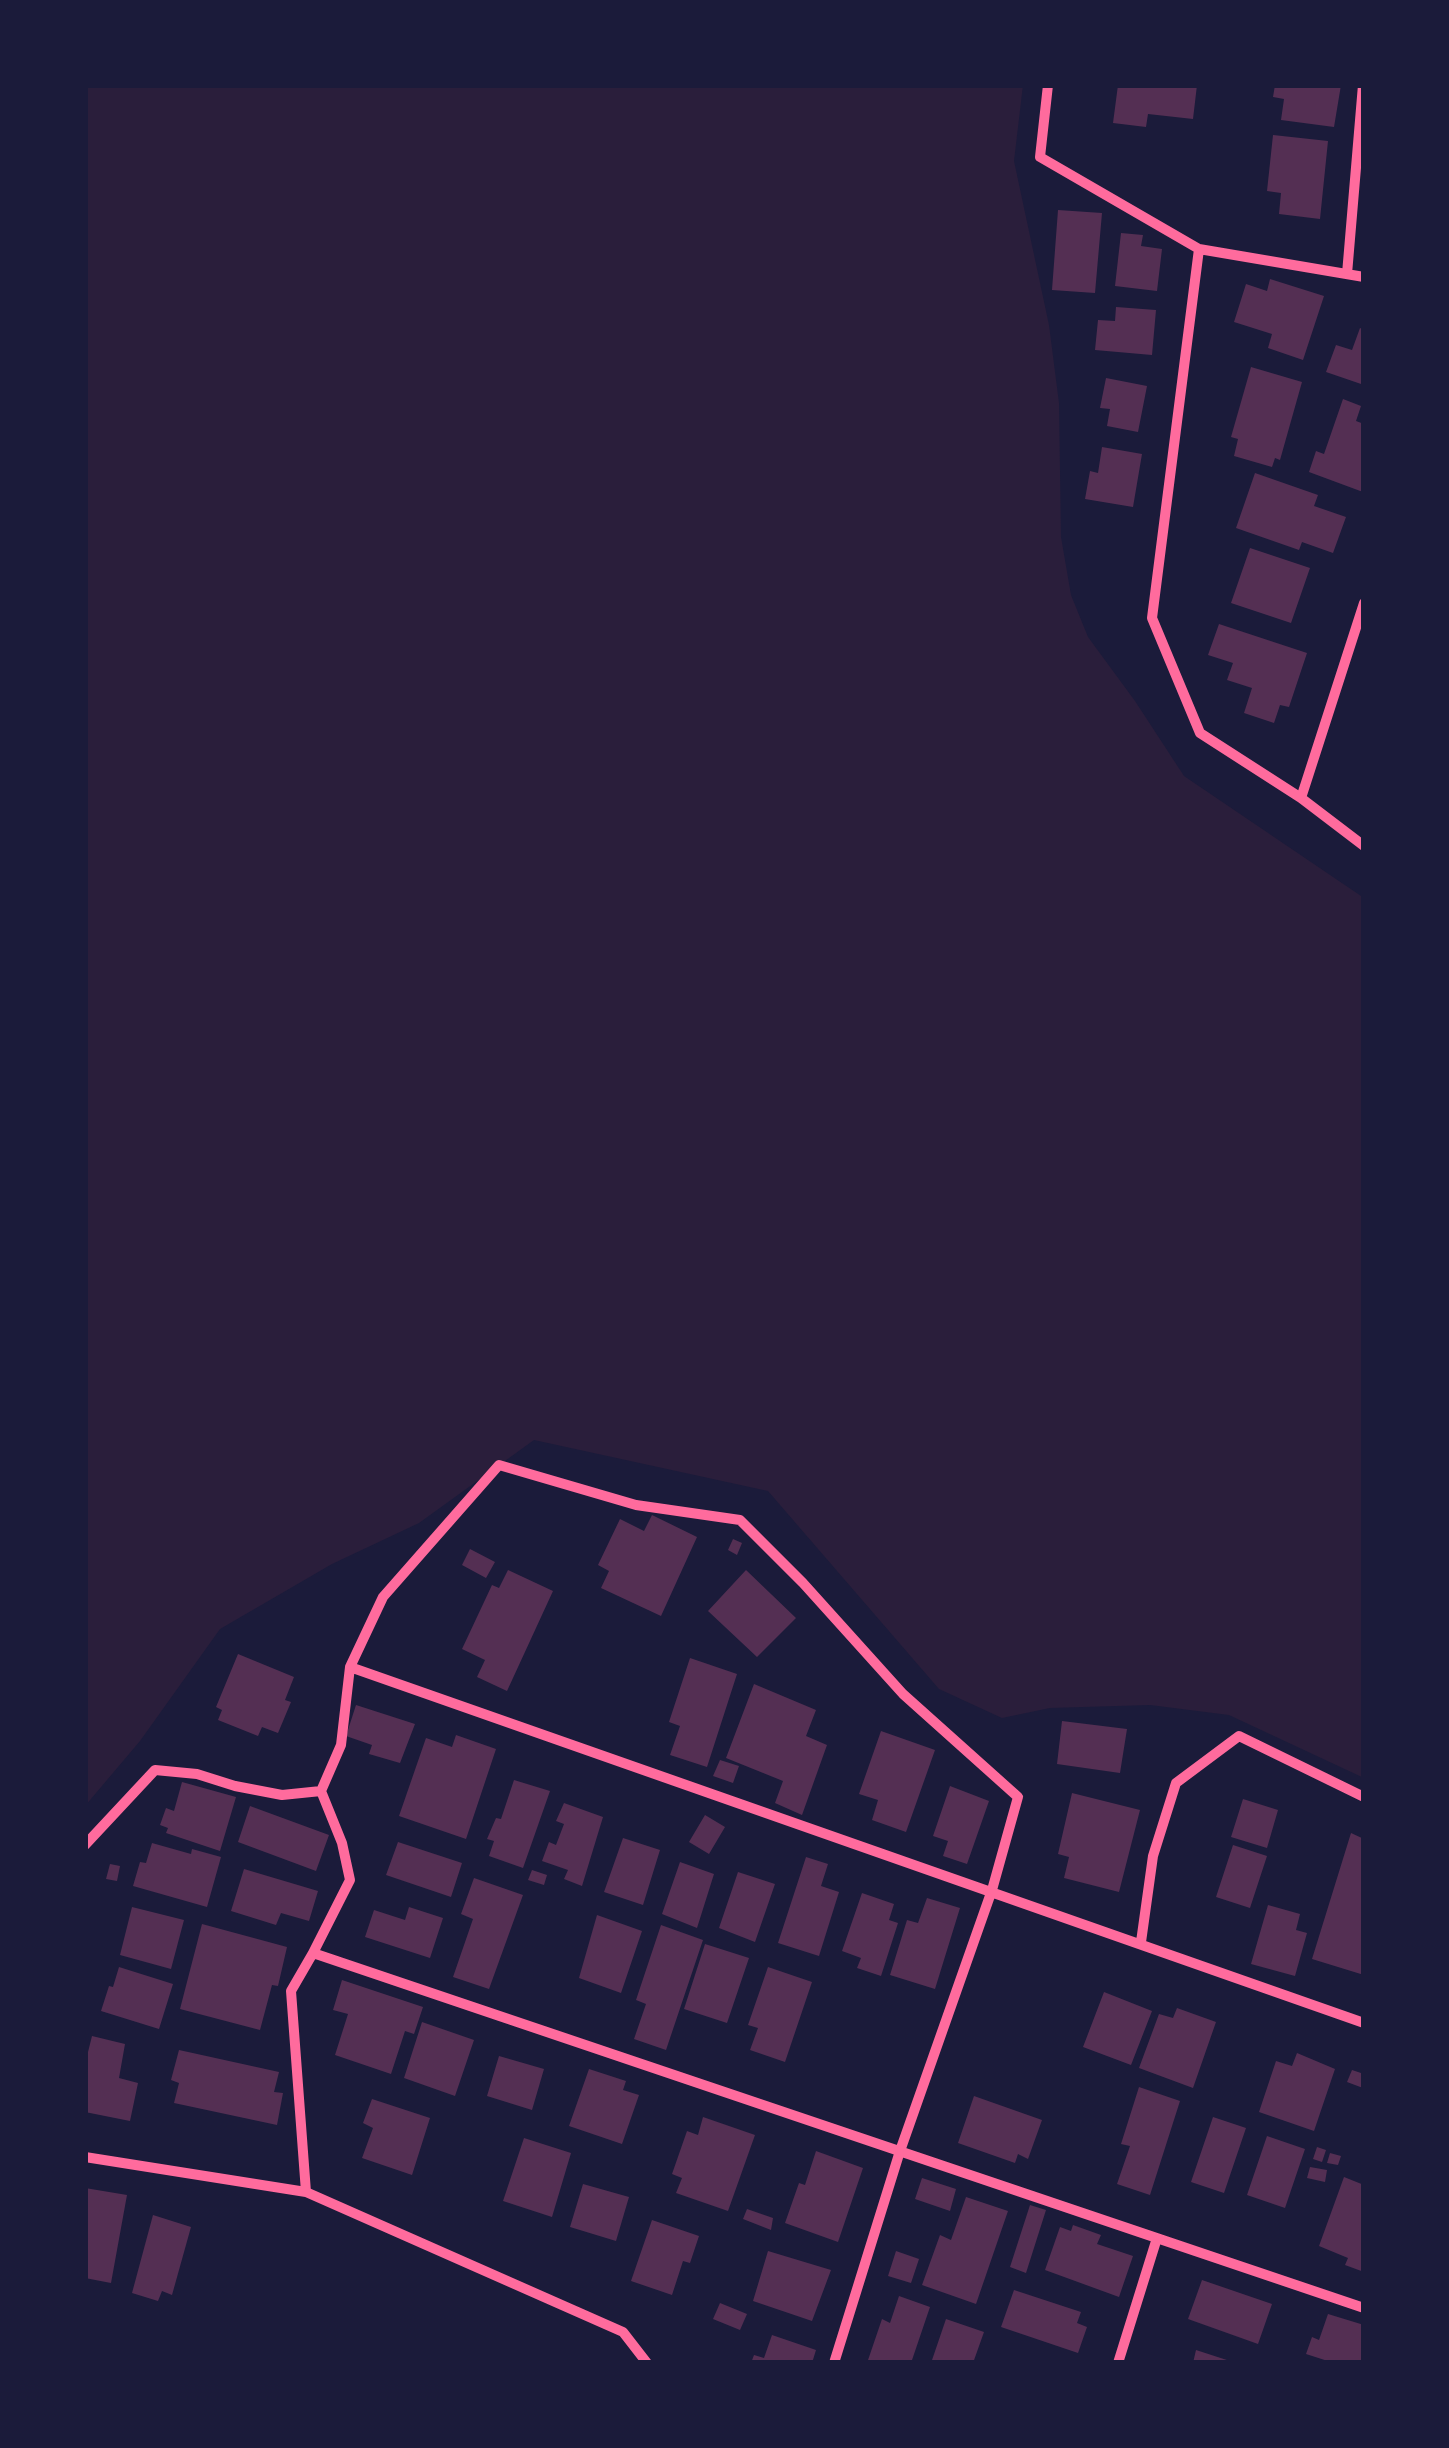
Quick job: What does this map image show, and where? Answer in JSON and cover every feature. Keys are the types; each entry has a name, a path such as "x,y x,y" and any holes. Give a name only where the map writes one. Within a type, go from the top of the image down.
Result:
{"street":[{"path":"1048,85 1040,157 1200,249 1364,276"},
{"path":"1347,274 1363,85"},
{"path":"1200,249 1152,618 1200,733 1301,798 1364,846"},
{"path":"1301,798 1364,603"},
{"path":"306,2192 291,1990 350,1880 342,1843 322,1791 341,1745 350,1666 383,1597 499,1465 636,1505 740,1520 903,1694 1018,1796 992,1890 900,2152 834,2363"},
{"path":"350,1666 1364,2023"},
{"path":"1141,1942 1152,1856 1176,1783 1238,1736 1364,1798"},
{"path":"85,1845 155,1770 197,1774 282,1794 322,1791"},
{"path":"314,1953 1364,2308"},
{"path":"85,2157 306,2192 623,2332 647,2363"},
{"path":"1118,2363 1157,2238"}],"shaded area":[{"path":"85,85 1023,85 1014,161 1049,325 1059,403 1061,537 1071,595 1088,637 1184,776 1364,898 1364,1778 1229,1715 1150,1705 1050,1708 1002,1718 939,1689 768,1491 534,1440 419,1523 332,1564 220,1629 140,1741 85,1806"}],"building":[{"path":"1118,85 1197,85 1193,119 1148,114 1146,127 1113,123"},
{"path":"1275,85 1341,85 1334,127 1281,120 1284,99 1273,97"},
{"path":"1273,135 1328,141 1320,219 1279,214 1281,193 1267,191"},
{"path":"1058,210 1102,213 1095,293 1052,290"},
{"path":"1121,233 1143,235 1141,246 1162,249 1157,291 1115,286"},
{"path":"1270,279 1324,296 1303,360 1268,348 1272,334 1234,322 1246,284 1267,291"},
{"path":"1116,307 1156,310 1152,355 1095,350 1098,320 1115,321"},
{"path":"1360,328 1364,330 1364,385 1326,372 1336,345 1352,350"},
{"path":"1251,367 1302,382 1280,460 1275,458 1272,467 1234,456 1238,439 1231,437"},
{"path":"1106,378 1147,386 1138,432 1107,426 1110,409 1100,408"},
{"path":"1343,399 1361,406 1356,421 1364,424 1363,492 1309,472 1316,451 1324,454"},
{"path":"1102,447 1142,454 1133,507 1085,499 1090,471 1098,473"},
{"path":"1255,473 1318,495 1314,506 1346,517 1333,553 1302,542 1299,550 1236,528"},
{"path":"1250,548 1310,568 1291,623 1231,603"},
{"path":"1219,624 1307,653 1289,707 1280,705 1274,723 1244,713 1252,688 1227,680 1233,663 1208,655"},
{"path":"652,1515 697,1537 661,1616 601,1588 609,1571 598,1565 620,1519 644,1531"},
{"path":"733,1539 742,1543 737,1555 728,1550"},
{"path":"470,1549 495,1562 486,1578 462,1565"},
{"path":"508,1570 553,1591 507,1691 477,1677 485,1660 462,1649 492,1585 499,1588"},
{"path":"746,1570 796,1618 757,1657 708,1611"},
{"path":"238,1654 294,1677 285,1700 291,1702 278,1733 262,1727 258,1736 218,1720 222,1710 216,1707"},
{"path":"690,1658 737,1674 707,1767 670,1755 680,1726 669,1722"},
{"path":"754,1684 816,1710 806,1736 827,1745 802,1815 775,1803 783,1781 726,1758"},
{"path":"356,1705 415,1724 400,1763 369,1754 372,1745 346,1736"},
{"path":"1062,1721 1127,1729 1120,1773 1057,1764"},
{"path":"881,1731 935,1750 906,1832 872,1820 878,1800 859,1794"},
{"path":"456,1735 496,1749 466,1839 399,1816 426,1738 452,1747"},
{"path":"720,1760 739,1766 733,1783 713,1776"},
{"path":"514,1780 550,1791 523,1868 489,1856 494,1841 487,1839 496,1818 501,1819"},
{"path":"182,1782 236,1797 220,1851 166,1833 168,1828 160,1825 166,1808 174,1811"},
{"path":"950,1786 989,1801 967,1864 943,1856 948,1841 933,1836"},
{"path":"1072,1793 1140,1810 1119,1892 1064,1878 1069,1857 1058,1854"},
{"path":"1243,1799 1278,1810 1267,1848 1231,1837"},
{"path":"564,1803 603,1817 582,1886 564,1879 568,1870 542,1861 549,1842 556,1845 564,1824 556,1821"},
{"path":"250,1806 329,1835 316,1871 238,1842"},
{"path":"705,1815 725,1827 709,1854 689,1842"},
{"path":"1351,1833 1364,1839 1364,1975 1312,1959"},
{"path":"623,1838 660,1850 643,1905 604,1892"},
{"path":"398,1842 462,1863 451,1897 386,1875"},
{"path":"152,1843 191,1854 192,1849 221,1857 207,1907 133,1886 140,1862 146,1863"},
{"path":"1233,1845 1267,1856 1250,1908 1216,1897"},
{"path":"806,1857 828,1864 821,1886 839,1892 819,1956 778,1943"},
{"path":"680,1862 714,1874 697,1928 662,1914"},
{"path":"110,1864 120,1866 117,1881 106,1879"},
{"path":"244,1869 318,1891 309,1921 281,1913 276,1925 231,1911"},
{"path":"532,1870 547,1875 544,1885 528,1880"},
{"path":"738,1872 775,1884 755,1942 719,1928"},
{"path":"474,1878 523,1895 489,1989 453,1977 473,1919 461,1914"},
{"path":"862,1893 894,1904 889,1920 898,1923 881,1976 857,1968 861,1958 842,1951"},
{"path":"927,1898 960,1908 935,1989 890,1975 907,1920 918,1923"},
{"path":"1268,1905 1300,1914 1296,1930 1307,1933 1295,1976 1251,1964"},
{"path":"132,1907 184,1920 171,1969 120,1955"},
{"path":"409,1907 443,1918 430,1958 365,1937 374,1910 405,1920"},
{"path":"597,1915 642,1931 621,1993 579,1978"},
{"path":"202,1924 287,1947 278,1986 272,1985 260,2030 180,2009"},
{"path":"661,1925 703,1940 666,2050 634,2039 646,2004 636,2000"},
{"path":"705,1944 749,1958 727,2023 684,2009"},
{"path":"119,1967 173,1984 159,2029 101,2011"},
{"path":"768,1967 812,1982 785,2062 750,2050 758,2028 748,2025"},
{"path":"342,1980 423,2007 414,2034 405,2031 391,2074 335,2055 348,2014 333,2010"},
{"path":"1104,1992 1152,2011 1131,2065 1083,2047"},
{"path":"1177,2008 1216,2022 1193,2088 1139,2068 1159,2014 1173,2018"},
{"path":"422,2022 474,2040 455,2096 404,2078"},
{"path":"92,2036 125,2044 119,2078 138,2083 130,2121 85,2112 85,2064"},
{"path":"179,2050 279,2072 274,2092 283,2093 277,2125 174,2103 179,2083 171,2080"},
{"path":"1297,2053 1335,2069 1314,2131 1259,2112 1276,2061 1292,2066"},
{"path":"499,2056 544,2069 532,2110 487,2096"},
{"path":"589,2069 626,2081 623,2090 639,2095 622,2144 569,2126"},
{"path":"1352,2070 1364,2074 1363,2088 1347,2082"},
{"path":"1139,2087 1180,2101 1150,2195 1117,2184 1130,2146 1121,2144"},
{"path":"974,2096 1042,2120 1028,2159 1018,2154 1015,2163 958,2143"},
{"path":"372,2099 430,2118 412,2175 362,2158 373,2128 363,2123"},
{"path":"703,2117 755,2135 728,2211 676,2193 682,2178 672,2174 687,2131 698,2135"},
{"path":"1213,2117 1246,2128 1224,2193 1191,2182"},
{"path":"1267,2136 1305,2149 1285,2208 1247,2195"},
{"path":"524,2138 571,2153 552,2217 503,2201"},
{"path":"1317,2147 1326,2150 1322,2162 1313,2159"},
{"path":"816,2151 863,2168 838,2242 785,2223 799,2183 805,2185"},
{"path":"1330,2153 1341,2156 1338,2165 1327,2163"},
{"path":"1310,2167 1327,2170 1325,2182 1307,2178"},
{"path":"1344,2177 1364,2185 1364,2272 1345,2265 1348,2258 1319,2246"},
{"path":"922,2178 956,2189 950,2211 915,2199"},
{"path":"583,2184 629,2197 616,2241 570,2227"},
{"path":"85,2188 127,2195 111,2283 85,2278"},
{"path":"966,2197 1008,2211 976,2304 922,2285 940,2235 951,2240"},
{"path":"1030,2205 1046,2210 1026,2273 1010,2267"},
{"path":"747,2209 773,2218 771,2230 743,2219"},
{"path":"153,2215 191,2227 172,2295 162,2291 158,2301 132,2293"},
{"path":"652,2220 699,2236 690,2263 683,2261 672,2295 631,2281"},
{"path":"1073,2225 1101,2235 1097,2244 1133,2256 1119,2297 1045,2270 1060,2227 1071,2231"},
{"path":"768,2251 831,2270 812,2321 753,2301"},
{"path":"896,2251 919,2259 911,2283 888,2276"},
{"path":"1202,2280 1272,2304 1258,2344 1188,2319"},
{"path":"1014,2290 1081,2312 1077,2323 1087,2327 1078,2353 1001,2327"},
{"path":"899,2296 930,2307 911,2363 867,2363 882,2319 890,2323"},
{"path":"720,2303 747,2314 740,2330 713,2319"},
{"path":"1328,2314 1364,2325 1364,2363 1334,2363 1306,2354 1312,2337 1319,2340"},
{"path":"946,2319 984,2332 973,2363 931,2363"},
{"path":"772,2335 816,2350 812,2363 751,2363 754,2355 764,2358"},
{"path":"1196,2350 1233,2362 1233,2363 1193,2363"}]}
